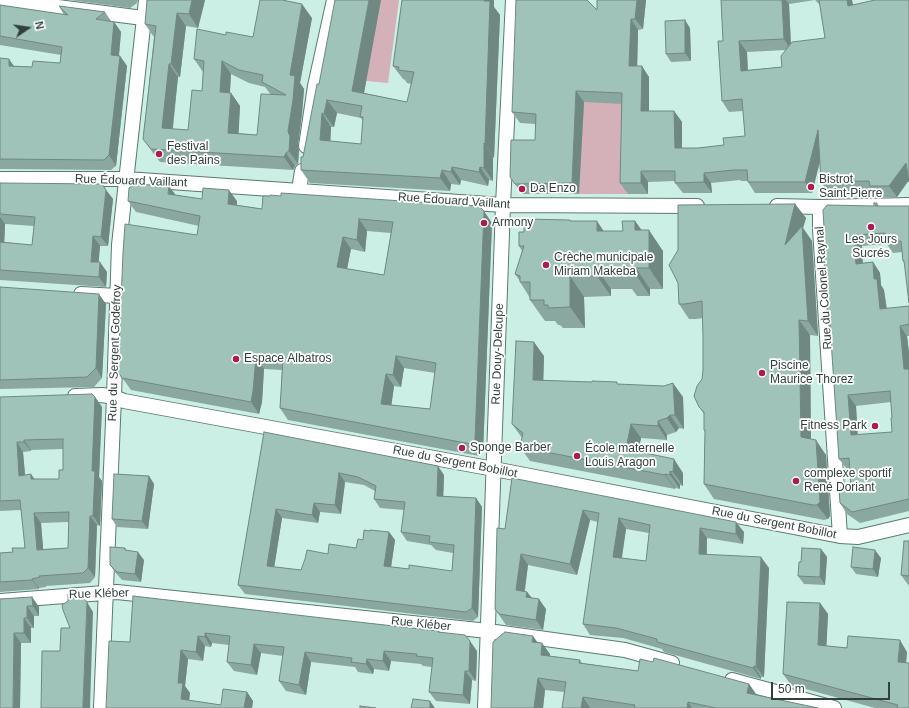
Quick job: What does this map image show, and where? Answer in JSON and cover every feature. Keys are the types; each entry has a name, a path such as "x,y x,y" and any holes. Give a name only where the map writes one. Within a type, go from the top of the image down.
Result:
{"street":[{"path":"4,0 144,18"},
{"name":"Rue du Sergent Godefroy","path":"101,708 119,245 146,0"},
{"path":"306,146 315,86 334,0"},
{"name":"Rue Douy-Delcupe","path":"485,708 503,205 513,0"},
{"path":"299,190 302,171"},
{"name":"Rue Édouard Vaillant","path":"0,178 126,179 503,205 710,206"},
{"path":"766,206 820,207 909,205"},
{"name":"Rue du Colonel Raynal","path":"820,207 820,229 840,536"},
{"path":"70,293 117,296"},
{"name":"Rue du Sergent Bobillot","path":"63,396 102,395 114,397 124,401 494,469 840,536 858,537 909,525"},
{"name":"Rue Kléber","path":"0,601 106,592 125,592 488,631 625,650 684,666"},
{"path":"721,677 834,708"}],"shaded area":[{"path":"381,0 399,0 388,83 366,81"},
{"path":"585,72 630,104 628,194 579,194"}],"building":[{"path":"147,0 192,0 189,14 177,13 171,64 169,64 162,128 188,130 192,90 202,91 204,61 194,59 197,29 226,35 226,32 253,37 260,0 282,0 302,4 290,75 295,76 288,131 290,137 289,151 284,157 151,149 143,139 156,26 145,24","holes":["222,61 239,70 263,75 262,82 286,95 261,94 257,135 228,133 231,93 220,92"]},
{"path":"335,0 369,0 352,91 407,102 414,72 398,70 399,67 393,66 402,0 490,1 484,168 480,167 479,172 452,167 451,172 442,170 440,178 301,170 301,157 303,157 317,84 319,84","holes":["327,100 362,106 360,117 363,117 361,144 320,140 322,113 324,114"]},
{"path":"516,0 587,0 597,10 597,0 637,0 635,19 631,19 629,66 642,66 641,111 674,111 675,148 698,148 724,145 723,138 745,136 742,99 722,101 718,41 723,41 721,0 782,0 784,39 739,41 741,71 782,67 781,56 792,42 825,38 819,0 847,0 848,6 875,0 909,0 909,182 906,163 889,186 870,186 869,181 821,182 818,130 805,182 748,182 747,170 733,170 704,173 704,182 675,183 675,171 641,171 641,183 620,183 622,93 576,91 572,183 515,184 510,177 511,140 535,140 536,114 512,112"},
{"path":"0,5 68,15 59,6 105,12 96,19 114,22 111,55 120,56 109,155 104,160 0,159 0,58 9,59 9,66 32,67 33,61 60,63 62,47 0,36"},
{"path":"685,20 685,53 666,54 665,21"},
{"path":"0,183 102,184 106,190 101,237 93,236 91,262 100,262 99,277 0,270 0,242 32,245 35,217 0,214"},
{"path":"134,184 169,186 168,194 202,199 203,188 229,190 228,204 262,209 263,196 281,196 281,193 479,206 484,211 475,440 471,444 280,408 283,359 256,357 251,402 122,378 118,372 125,224 197,235 200,216 128,201 129,188","holes":["359,219 393,222 384,275 337,267 343,237 357,240","396,356 436,363 430,409 381,404 386,374 393,375"]},
{"path":"874,203 877,203 875,206 909,206 909,303 901,241 885,242 885,233 854,235 856,264 873,262 874,279 877,279 880,309 909,306 909,324 900,326 904,369 909,369 909,499 852,512 840,503 839,488 851,488 849,458 839,459 830,325 828,325 822,227 824,228 823,210 827,205 874,206","holes":["890,391 892,432 851,435 848,395"]},
{"name":"Piscine Maurice Thorez","path":"795,204 785,245 802,226 808,321 799,320 801,437 816,440 820,502 817,505 704,484 704,412 699,407 694,396 697,386 702,379 703,370 702,301 679,304 678,283 669,265 678,250 678,205"},
{"path":"524,219 597,221 597,231 623,231 622,221 635,221 635,230 649,230 649,268 636,268 636,275 623,276 623,269 597,269 597,276 570,276 570,307 548,308 548,305 544,305 544,300 530,300 530,282 520,282 520,276 515,274 524,246 519,246 519,232 524,232"},
{"path":"0,287 99,294 96,368 87,377 0,380"},
{"path":"516,341 534,342 533,380 617,382 617,384 664,386 673,383 675,415 670,415 667,418 658,421 658,426 631,424 626,449 674,459 673,472 670,471 670,475 665,475 520,447 523,433 512,424"},
{"path":"92,394 95,397 92,471 95,471 93,516 90,516 88,568 83,573 39,576 40,577 32,580 0,582 0,553 13,552 12,548 25,548 20,500 0,501 0,397","holes":["63,439 63,470 59,470 59,479 31,479 31,474 19,476 17,442 24,442 24,440","69,512 68,548 37,550 34,513"]},
{"path":"264,432 438,466 437,496 476,498 472,608 466,612 238,585","holes":["339,473 358,477 376,486 374,499 405,502 401,532 430,536 429,542 454,545 452,571 409,565 409,569 384,566 389,532 370,530 364,530 363,540 358,539 356,548 329,544 328,554 307,550 301,570 267,566 276,509 312,515 314,503 335,505"]},
{"path":"114,474 149,476 142,521 112,519"},
{"path":"512,478 736,522 736,534 700,528 699,554 761,557 756,667 754,666 753,668 657,642 657,639 616,628 583,624 599,513 583,510 570,564 521,554 516,590 527,592 526,597 539,599 536,620 499,614 495,609 497,528 505,529","holes":["619,518 650,525 646,561 613,557"]},
{"path":"904,541 909,541 909,576 901,575"},
{"path":"110,547 125,548 125,550 138,552 135,574 117,572 110,565"},
{"path":"853,547 875,550 873,569 851,567"},
{"path":"802,548 821,549 820,577 798,576"},
{"path":"79,593 87,602 83,708 41,708 42,651 60,651 61,628 70,628 62,605 68,601 68,594"},
{"path":"133,596 465,635 470,641 469,671 465,671 463,695 429,692 433,658 416,656 417,654 384,651 383,661 367,659 366,664 351,662 352,658 305,652 299,685 279,681 284,647 254,644 251,665 227,662 230,636 205,633 205,637 198,636 196,652 181,650 178,683 183,683 181,699 221,705 223,689 247,692 244,708 106,708 109,641 130,642"},
{"path":"32,597 33,606 27,606 27,618 24,618 24,633 14,633 13,708 0,708 0,599"},
{"path":"787,602 820,603 818,645 847,648 848,636 900,640 898,662 909,663 909,708 897,708 898,705 783,674"},
{"path":"505,632 533,636 532,642 542,643 541,655 580,660 579,663 638,671 640,659 653,662 654,658 749,684 747,693 818,708 716,708 688,702 687,708 634,708 635,705 583,697 581,708 562,708 566,682 538,678 534,708 491,708 493,642"},
{"path":"413,699 430,701 430,708 411,708"},
{"path":"360,706 376,708 360,708"}],"place":[{"name":"Festival des Pains","path":"159,154"},
{"name":"Bistrot Saint-Pierre","path":"811,187"},
{"name":"Da Enzo","path":"522,189"},
{"name":"Armony","path":"484,223"},
{"name":"Les Jours Sucrés","path":"871,227"},
{"name":"Crèche municipale Miriam Makeba","path":"546,265"},
{"name":"Espace Albatros","path":"236,359"},
{"name":"Piscine Maurice Thorez","path":"762,373"},
{"name":"Fitness Park","path":"875,426"},
{"name":"Sponge Barber","path":"462,448"},
{"name":"École maternelle Louis Aragon","path":"577,456"},
{"name":"complexe sportif René Doriant","path":"796,481"}]}
